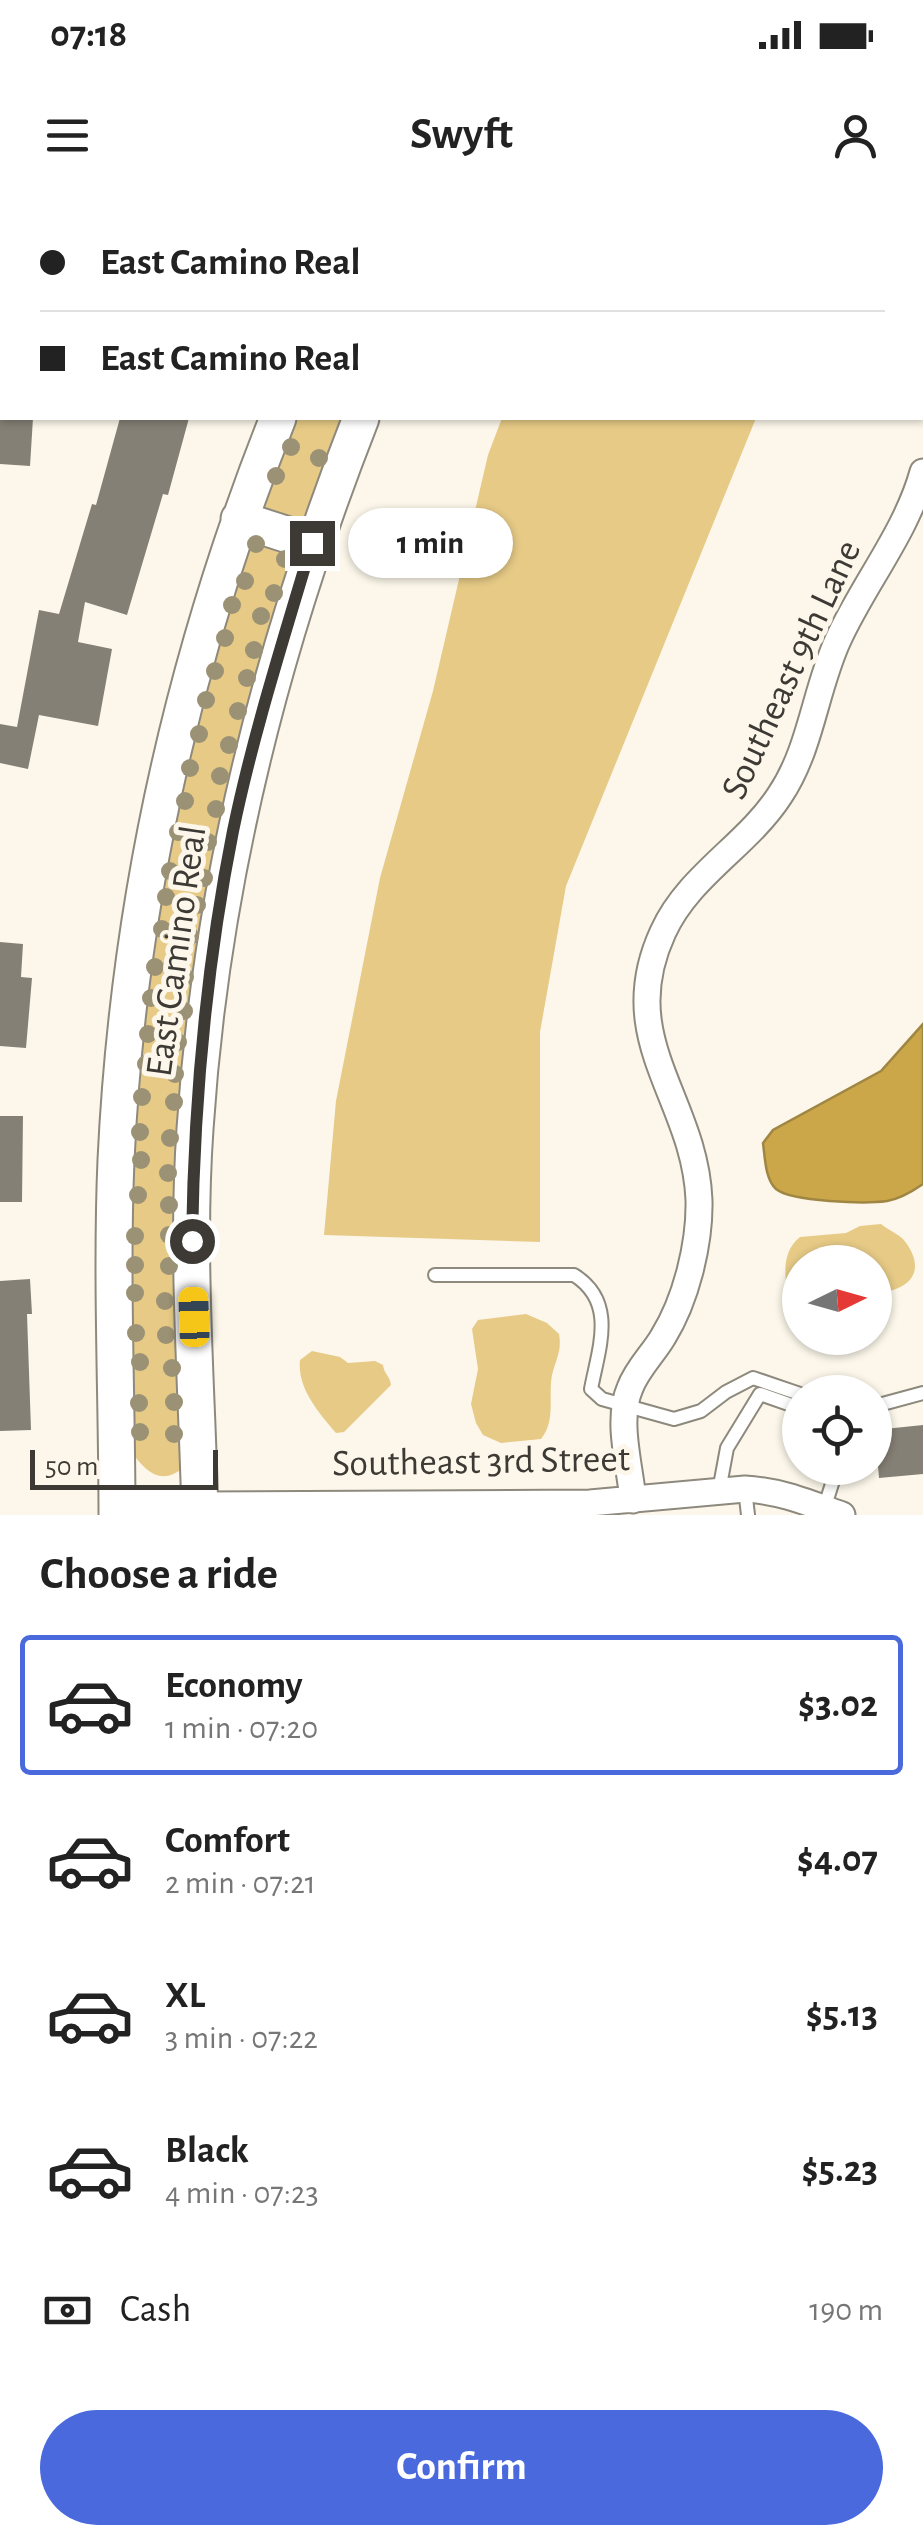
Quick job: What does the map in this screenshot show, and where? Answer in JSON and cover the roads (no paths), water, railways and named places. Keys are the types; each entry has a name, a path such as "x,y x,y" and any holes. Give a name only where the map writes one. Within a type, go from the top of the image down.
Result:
{"street":[{"name":"East Camino Real","path":"117,1511 116,1161 130,991 164,789 197,655 239,519 277,420"},
{"name":"East Camino Real","path":"200,1510 192,1280 193,1185 208,988 234,831 274,672 312,543 360,420"},
{"name":"Southeast 9th Lane","path":"625,1406 630,1388 675,1313 691,1262 699,1201 688,1140 655,1055 647,1023 645,993 650,964 675,908 694,885 758,827 783,791 803,746 836,644 904,522 923,472"},
{"path":"239,519 312,543"},
{"path":"625,1406 633,1500"},
{"name":"Southeast 3rd Street","path":"117,1511 590,1504 732,1490 771,1490 817,1509"}],"lane":[{"path":"435,1275 574,1275 592,1286 600,1308 602,1334 591,1389 602,1400 674,1419 701,1411 753,1378 782,1388"},
{"path":"892,1401 923,1393"},
{"path":"748,1515 732,1490 727,1448 760,1394 782,1402"},
{"path":"817,1509 829,1485"}]}
